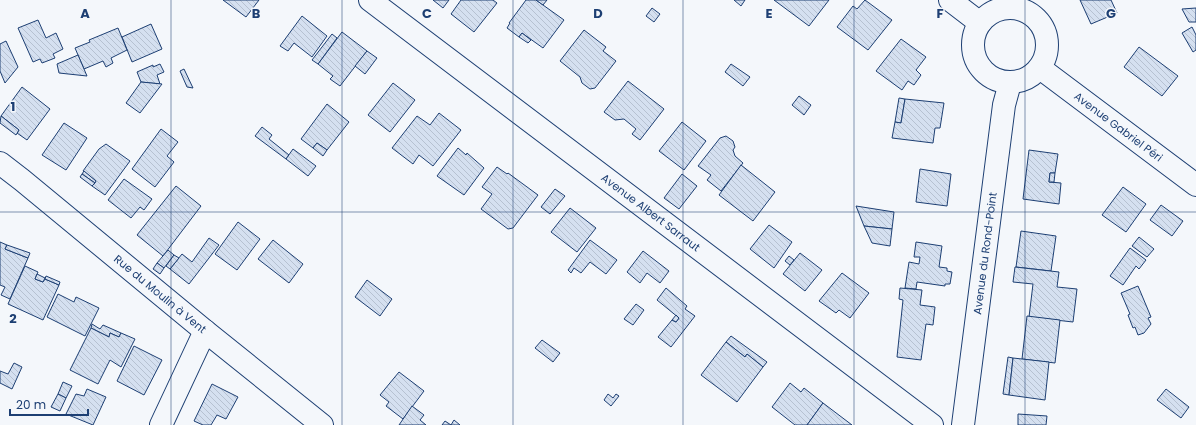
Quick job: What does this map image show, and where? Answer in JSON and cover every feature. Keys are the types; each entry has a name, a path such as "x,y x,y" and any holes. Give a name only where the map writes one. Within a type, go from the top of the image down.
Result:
{"street":[{"name":"Avenue Albert Sarraut","path":"370,0 932,425"},
{"path":"950,0 980,23"},
{"path":"1008,4 1022,9 1041,23 1046,34 1048,46 1046,58 1040,68 1032,76 1010,83 1001,82 990,76 981,68 975,58 973,46 974,34 980,23 988,15 1008,4"},
{"name":"Avenue Gabriel Péri","path":"1040,68 1196,186"},
{"name":"Avenue du Rond-Point","path":"963,425 1004,105 1010,83"},
{"name":"Rue du Moulin à Vent","path":"0,163 322,425"},
{"path":"161,425 205,331"}],"building":[{"path":"223,0 259,0 246,17"},
{"path":"433,0 449,0 443,8"},
{"path":"461,0 493,0 497,3 474,32 451,14"},
{"path":"526,0 536,0 564,20 543,48 522,33 519,37 507,28"},
{"path":"536,0 547,0 543,5"},
{"path":"734,0 745,0 741,6"},
{"path":"774,0 829,0 809,26"},
{"path":"865,0 892,20 868,50 837,27 853,6 857,9"},
{"path":"1080,0 1111,0 1117,13 1091,24"},
{"path":"652,8 660,14 654,22 646,16"},
{"path":"1196,8 1196,22 1189,22 1182,9"},
{"path":"302,16 327,36 312,57 294,43 288,51 280,46"},
{"path":"38,20 46,38 56,33 63,49 53,54 55,58 42,63 40,59 33,62 18,28"},
{"path":"151,24 162,49 132,62 122,37"},
{"path":"1192,27 1196,35 1196,50 1193,52 1182,33"},
{"path":"118,28 127,50 111,58 113,63 106,67 103,61 84,69 75,48 90,42 89,40"},
{"path":"584,30 606,47 603,51 616,61 595,88 590,89 582,83 580,77 560,61"},
{"path":"342,32 367,51 340,86 330,79 333,76 318,64"},
{"path":"522,33 531,40 528,43 519,37"},
{"path":"332,34 337,38 318,64 312,60"},
{"path":"901,39 926,57 916,70 921,75 914,85 908,81 902,90 876,71"},
{"path":"6,41 18,67 5,83 0,71 0,44"},
{"path":"1139,47 1178,76 1162,96 1124,67"},
{"path":"367,51 377,58 365,74 355,66"},
{"path":"78,55 87,76 59,73 57,64"},
{"path":"160,64 164,72 157,75 160,84 141,82 137,72 153,65 153,67"},
{"path":"731,64 750,77 743,86 725,72"},
{"path":"184,69 193,88 187,87 180,71"},
{"path":"628,81 664,109 640,140 632,134 636,129 624,119 615,120 604,112"},
{"path":"141,82 162,84 140,113 126,103"},
{"path":"393,83 415,100 390,132 368,115"},
{"path":"22,87 50,109 27,140 17,133 19,130 1,116"},
{"path":"799,96 811,105 804,115 792,105"},
{"path":"899,98 905,99 901,123 895,122"},
{"path":"905,99 944,103 940,128 935,128 933,143 892,138 895,122 901,123"},
{"path":"327,104 349,122 327,150 317,143 313,148 301,139"},
{"path":"439,113 461,130 433,166 419,155 413,164 392,148 417,116 430,125"},
{"path":"1,116 19,130 16,135 0,123"},
{"path":"682,122 706,141 684,170 659,151"},
{"path":"64,123 87,138 66,170 42,155"},
{"path":"262,127 272,135 269,139 289,155 286,159 255,136"},
{"path":"161,129 178,142 167,156 174,162 155,187 132,169"},
{"path":"726,136 733,141 735,156 743,163 721,191 707,180 711,175 698,166 720,138"},
{"path":"317,143 327,150 323,156 313,148"},
{"path":"106,144 130,161 105,195 92,186 96,181 83,171 99,149"},
{"path":"458,148 466,155 467,153 484,168 464,195 437,176"},
{"path":"293,149 316,166 308,176 286,159"},
{"path":"1029,150 1058,154 1055,173 1050,173 1049,182 1061,183 1059,204 1023,199"},
{"path":"741,165 775,192 753,221 719,195"},
{"path":"497,167 507,174 508,173 538,195 513,228 508,229 481,209 492,194 482,187"},
{"path":"920,169 951,174 947,206 916,202"},
{"path":"84,171 96,181 95,183 82,174"},
{"path":"1050,173 1055,173 1054,182 1049,182"},
{"path":"82,174 95,183 92,186 80,177"},
{"path":"682,174 697,186 679,209 664,198"},
{"path":"124,179 152,199 144,210 140,207 131,218 108,200"},
{"path":"176,186 201,206 163,256 137,235"},
{"path":"1123,187 1146,204 1126,232 1102,215"},
{"path":"555,189 565,196 550,214 541,207"},
{"path":"1161,205 1183,221 1172,236 1150,220"},
{"path":"856,206 894,212 892,229 864,226"},
{"path":"570,208 596,228 577,252 551,232"},
{"path":"238,222 260,239 237,270 215,254"},
{"path":"769,225 792,242 774,268 750,249"},
{"path":"864,226 892,229 890,246 872,243"},
{"path":"1021,231 1056,236 1051,271 1016,267"},
{"path":"1139,237 1154,249 1147,257 1132,246"},
{"path":"209,238 219,245 189,284 170,269 182,254 192,262"},
{"path":"273,240 303,264 289,283 258,259"},
{"path":"590,240 617,260 606,274 590,262 581,273 574,268 571,273 568,270"},
{"path":"0,242 7,245 5,249 28,258 10,299 1,295 5,287 0,285"},
{"path":"916,242 942,246 939,267 947,268 947,271 952,272 950,284 945,284 945,286 917,282 916,289 905,288 909,262 919,264 920,257 914,257"},
{"path":"7,245 30,253 28,258 5,249"},
{"path":"1130,248 1146,260 1139,269 1136,266 1123,285 1110,276"},
{"path":"168,250 174,255 164,268 157,263"},
{"path":"643,251 669,271 660,283 647,273 640,283 627,272"},
{"path":"800,253 822,270 805,291 783,274"},
{"path":"174,255 179,258 170,269 166,266"},
{"path":"789,256 794,260 790,265 785,261"},
{"path":"157,263 164,268 160,274 153,269"},
{"path":"25,266 38,272 35,279 43,282 45,279 59,285 43,320 8,304"},
{"path":"1015,267 1059,272 1057,287 1077,289 1073,322 1029,317 1033,284 1013,282"},
{"path":"842,273 869,293 850,318 839,310 836,313 819,301"},
{"path":"37,274 45,278 43,282 35,279"},
{"path":"46,276 60,282 59,285 45,279"},
{"path":"367,280 392,299 380,316 355,297"},
{"path":"1138,286 1151,317 1148,318 1151,324 1144,333 1138,335 1135,327 1133,328 1128,315 1130,314 1121,293"},
{"path":"666,288 687,306 685,309 695,316 671,347 658,337 672,320 676,322 679,318 657,300"},
{"path":"900,288 922,290 920,305 935,307 933,325 926,324 921,360 897,357 903,300 899,299"},
{"path":"58,294 74,302 76,297 99,308 85,336 47,317"},
{"path":"636,304 644,310 633,325 624,319"},
{"path":"676,315 679,318 676,322 672,320"},
{"path":"1027,316 1060,320 1055,363 1022,359"},
{"path":"92,324 100,329 103,325 121,333 119,337 110,333 109,337 91,328"},
{"path":"91,328 109,337 110,333 119,337 121,333 135,339 121,367 110,360 98,384 70,370"},
{"path":"731,336 767,362 763,367 747,354 745,357 726,342"},
{"path":"542,340 560,353 553,362 535,348"},
{"path":"726,342 745,357 747,354 763,367 737,402 701,375"},
{"path":"134,346 162,360 144,395 117,381"},
{"path":"1008,357 1013,358 1009,395 1003,394"},
{"path":"1013,358 1049,362 1045,400 1009,395"},
{"path":"14,363 22,367 12,389 0,383 0,371 8,374"},
{"path":"399,372 424,391 403,419 386,406 389,402 380,395"},
{"path":"63,382 72,386 66,398 58,394"},
{"path":"790,383 801,392 804,388 823,403 807,425 795,425 772,407"},
{"path":"212,384 238,397 226,419 217,415 211,425 203,425 194,421"},
{"path":"87,389 106,397 93,425 66,414 76,394 84,396"},
{"path":"1166,389 1189,407 1181,418 1157,400"},
{"path":"58,394 66,398 60,411 51,407"},
{"path":"608,394 613,398 616,394 619,396 611,406 604,400"},
{"path":"823,403 852,425 807,425"},
{"path":"412,406 424,415 420,420 426,425 399,425"},
{"path":"1018,414 1047,416 1046,425 1018,425"},
{"path":"454,420 460,425 451,425"},
{"path":"445,421 451,425 442,425"}]}
